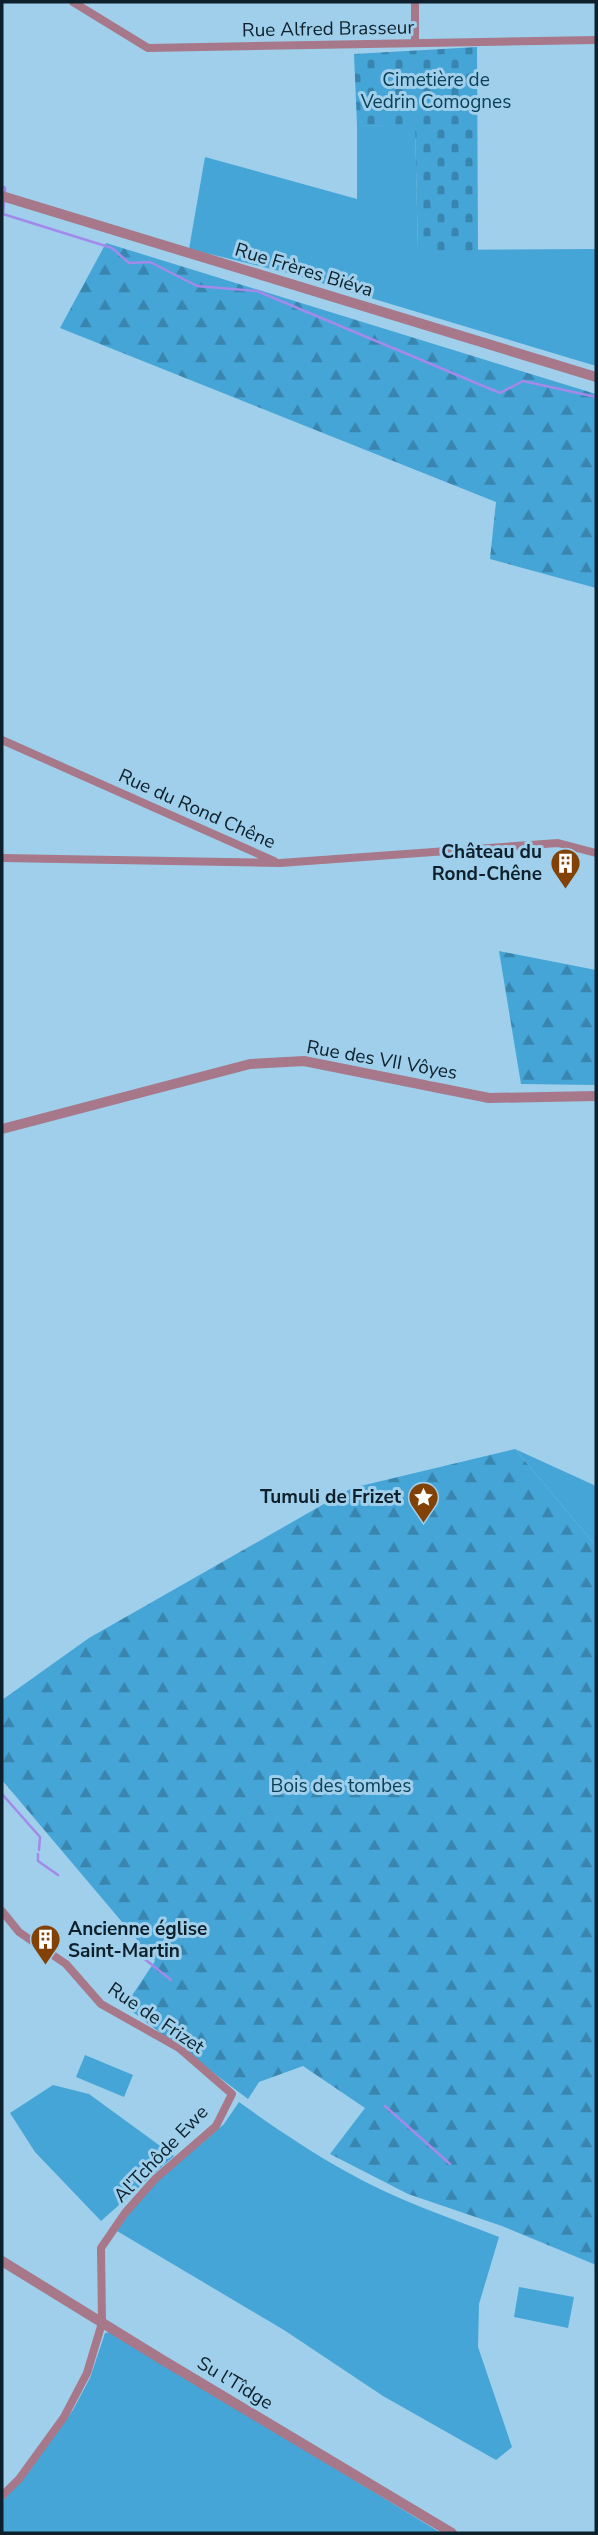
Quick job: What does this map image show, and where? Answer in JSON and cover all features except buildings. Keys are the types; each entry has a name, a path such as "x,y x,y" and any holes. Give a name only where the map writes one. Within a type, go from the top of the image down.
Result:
{"street":[{"name":"Rue Alfred Brasseur","path":"73,2 148,48 596,40"},
{"path":"415,2 415,43"},
{"name":"Rue Frères Biéva","path":"4,197 596,377"},
{"name":"Rue du Rond Chêne","path":"2,740 280,863 558,843 596,853"},
{"path":"2,858 280,863"},
{"name":"Rue des VII Vôyes","path":"2,1129 250,1064 304,1061 489,1098 596,1096"},
{"name":"Rue de Frizet","path":"2,1910 19,1932 66,1964 102,2004 179,2048 232,2094"},
{"name":"Al'Tchôde Ewe","path":"2,2497 19,2479 64,2417 87,2373 102,2323 101,2248 125,2213 155,2179 216,2126 232,2094"},
{"name":"Su l'Tîdge","path":"2,2261 452,2533"}],"green space":[{"name":"Cimetière de Vedrin Comognes","path":"477,47 478,251 418,250 415,127 357,125 354,54"},
{"path":"357,125 415,126 418,250 596,249 596,366 288,273 189,249 205,157 357,199"},
{"path":"106,243 596,394 596,588 490,559 496,502 60,328"},
{"path":"499,951 596,970 596,1085 521,1084"},
{"path":"515,1449 596,1486 596,1546"},
{"name":"Bois des tombes","path":"515,1449 596,1546 596,2265 502,2226 408,2194 330,2154 365,2108 303,2066 259,2082 248,2099 125,2006 155,1961 2,1780 2,1700 89,1638 352,1488"},
{"path":"85,2055 133,2075 124,2097 76,2077"},
{"path":"53,2085 89,2094 174,2156 101,2221 35,2152 10,2113"},
{"path":"239,2102 305,2147 365,2182 499,2237 479,2304 478,2347 512,2447 496,2460 383,2396 284,2330 117,2231 138,2201 158,2180 224,2124"},
{"path":"519,2287 574,2297 568,2328 514,2317"},
{"path":"112,2332 441,2533 2,2533 2,2502 73,2410 90,2378 105,2333"}],"waterway":[{"path":"2,186 5,188 5,195"},
{"path":"4,202 3,214 112,248 129,263 150,262 197,286 257,291 500,393 523,381 596,397"},
{"path":"2,1794 40,1837 39,1850"},
{"path":"38,1854 38,1861 58,1875"},
{"path":"122,1941 171,1980"},
{"path":"385,2106 450,2164"}],"place":[{"name":"Château du Rond-Chêne","path":"565,890"},
{"name":"Tumuli de Frizet","path":"424,1524"},
{"name":"Ancienne église Saint-Martin","path":"45,1967"}]}
